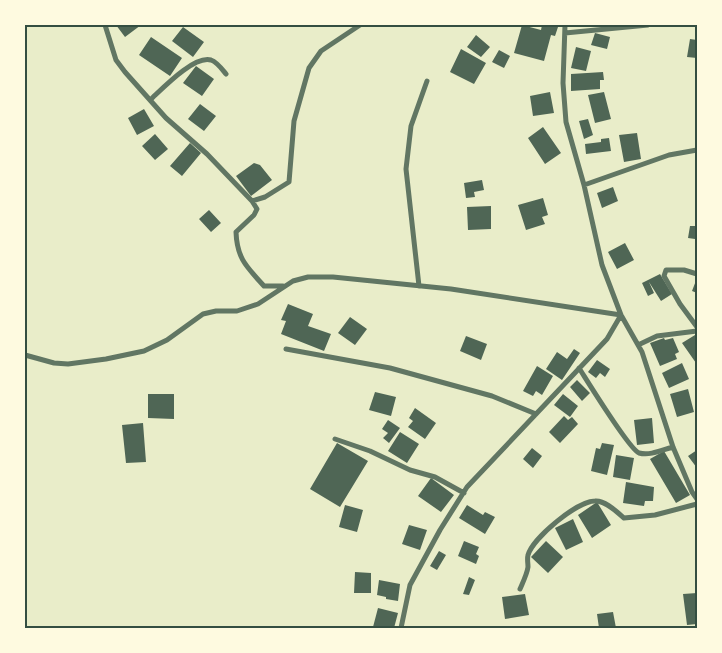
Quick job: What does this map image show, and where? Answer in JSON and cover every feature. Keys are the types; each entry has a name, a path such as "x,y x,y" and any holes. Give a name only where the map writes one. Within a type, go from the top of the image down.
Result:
{"street":[{"path":"105,25 116,60 166,118 207,154 257,209 254,215 236,232 236,248 246,266 264,286 284,286"},
{"path":"252,202 265,197 289,182 294,121 309,68 321,51 360,25"},
{"path":"565,25 562,82 566,122 584,186 602,266 621,315 642,352 673,447 692,492 697,499"},
{"path":"565,33 648,25"},
{"path":"150,100 197,61 210,60 218,64 226,74"},
{"path":"419,286 406,169 411,126 427,81"},
{"path":"584,186 669,155 697,150"},
{"path":"697,274 684,270 666,270 664,276 680,304 697,327"},
{"path":"25,356 54,363 68,364 91,362 144,351 168,340 203,314 216,311 237,311 258,304 293,281 308,277 450,289 621,315"},
{"path":"401,628 410,585 440,530 464,493 607,339 621,315"},
{"path":"638,346 657,336 697,331"},
{"path":"286,349 390,368 492,396 536,414"},
{"path":"579,368 636,452 647,454 673,447"},
{"path":"335,439 370,451 410,470 435,477 464,493"},
{"path":"520,589 528,569 528,555 541,536 557,521 587,502 597,500 608,505 624,518 655,515 697,504"}],"building":[{"path":"116,25 141,25 125,37"},
{"path":"522,25 541,30 542,25 558,27 555,36 551,35 544,61 514,53"},
{"path":"183,27 204,42 193,57 172,41"},
{"path":"595,33 610,37 607,49 591,45"},
{"path":"476,35 490,47 481,57 467,47"},
{"path":"151,37 182,58 170,76 139,55"},
{"path":"690,39 697,40 697,58 687,57"},
{"path":"576,47 591,51 586,71 571,68"},
{"path":"461,49 486,63 474,84 450,72"},
{"path":"499,50 510,56 504,68 492,62"},
{"path":"196,66 214,79 202,96 183,83"},
{"path":"603,72 604,80 600,80 600,89 571,91 571,74"},
{"path":"550,92 554,113 533,116 530,96"},
{"path":"604,92 611,119 595,123 588,95"},
{"path":"200,104 216,116 204,131 188,119"},
{"path":"144,109 154,126 137,135 128,118"},
{"path":"588,119 593,135 584,139 579,121"},
{"path":"543,127 561,153 545,164 528,138"},
{"path":"637,133 641,159 624,162 619,135"},
{"path":"155,134 168,149 155,160 142,146"},
{"path":"609,138 611,151 586,154 585,144 601,142 601,139"},
{"path":"190,143 201,153 182,176 170,166"},
{"path":"254,163 260,165 272,180 251,196 236,176"},
{"path":"482,180 484,190 474,192 475,197 466,198 464,183"},
{"path":"613,187 618,201 602,208 597,193"},
{"path":"543,198 548,215 542,217 545,224 526,230 518,205"},
{"path":"491,206 491,229 468,230 467,207"},
{"path":"209,210 221,223 211,232 199,219"},
{"path":"690,226 696,226 695,239 688,238"},
{"path":"625,243 634,260 617,269 608,252"},
{"path":"660,274 672,294 661,301 649,282 654,293 648,296 642,283"},
{"path":"697,278 697,293 692,291"},
{"path":"288,304 313,314 308,326 331,334 324,351 281,334 286,321 281,320"},
{"path":"350,317 367,329 355,345 338,333"},
{"path":"695,335 697,338 696,363 682,343"},
{"path":"466,336 487,344 481,360 460,351"},
{"path":"664,338 665,340 673,338 679,352 675,354 677,359 660,366 650,343"},
{"path":"574,349 580,353 562,380 546,369 557,352 567,359"},
{"path":"597,360 610,369 605,377 600,373 596,378 588,372"},
{"path":"682,363 689,379 669,388 662,373"},
{"path":"537,366 553,376 542,395 536,391 533,396 523,391"},
{"path":"577,380 590,393 582,401 570,387"},
{"path":"688,389 694,412 677,417 670,394"},
{"path":"375,392 396,397 391,416 369,410"},
{"path":"148,394 174,394 174,419 148,418"},
{"path":"563,394 578,406 570,417 554,405"},
{"path":"415,408 436,423 425,439 408,427 413,421 409,418"},
{"path":"564,416 568,420 572,417 578,424 560,443 549,432"},
{"path":"652,418 654,443 637,445 634,420"},
{"path":"388,420 400,428 389,443 383,438 388,433 382,429"},
{"path":"143,423 146,462 126,463 122,425"},
{"path":"400,432 419,444 407,463 388,451"},
{"path":"337,443 368,461 340,507 310,489"},
{"path":"602,443 614,445 607,475 591,471 596,448 600,449"},
{"path":"532,448 542,456 533,468 523,459"},
{"path":"697,450 697,468 688,456"},
{"path":"664,451 690,495 676,503 650,459"},
{"path":"616,455 634,458 630,480 613,477"},
{"path":"431,478 454,495 441,512 418,496"},
{"path":"626,482 654,487 653,501 645,501 644,506 623,503"},
{"path":"597,502 611,525 592,538 578,515"},
{"path":"345,505 363,510 357,532 339,527"},
{"path":"467,505 483,515 485,512 495,517 485,534 459,518"},
{"path":"573,519 583,542 566,550 555,528"},
{"path":"409,525 427,530 420,550 402,544"},
{"path":"464,541 479,547 476,554 479,556 476,564 458,556"},
{"path":"546,541 563,557 548,573 531,557"},
{"path":"439,551 446,555 437,570 430,566"},
{"path":"355,572 371,573 371,593 354,593"},
{"path":"469,577 475,580 469,595 463,594"},
{"path":"379,580 400,584 398,601 377,595"},
{"path":"697,593 697,624 687,625 683,594"},
{"path":"525,594 529,615 505,619 502,597"},
{"path":"378,608 398,613 394,628 373,627"},
{"path":"613,612 616,628 599,628 597,614"}]}
